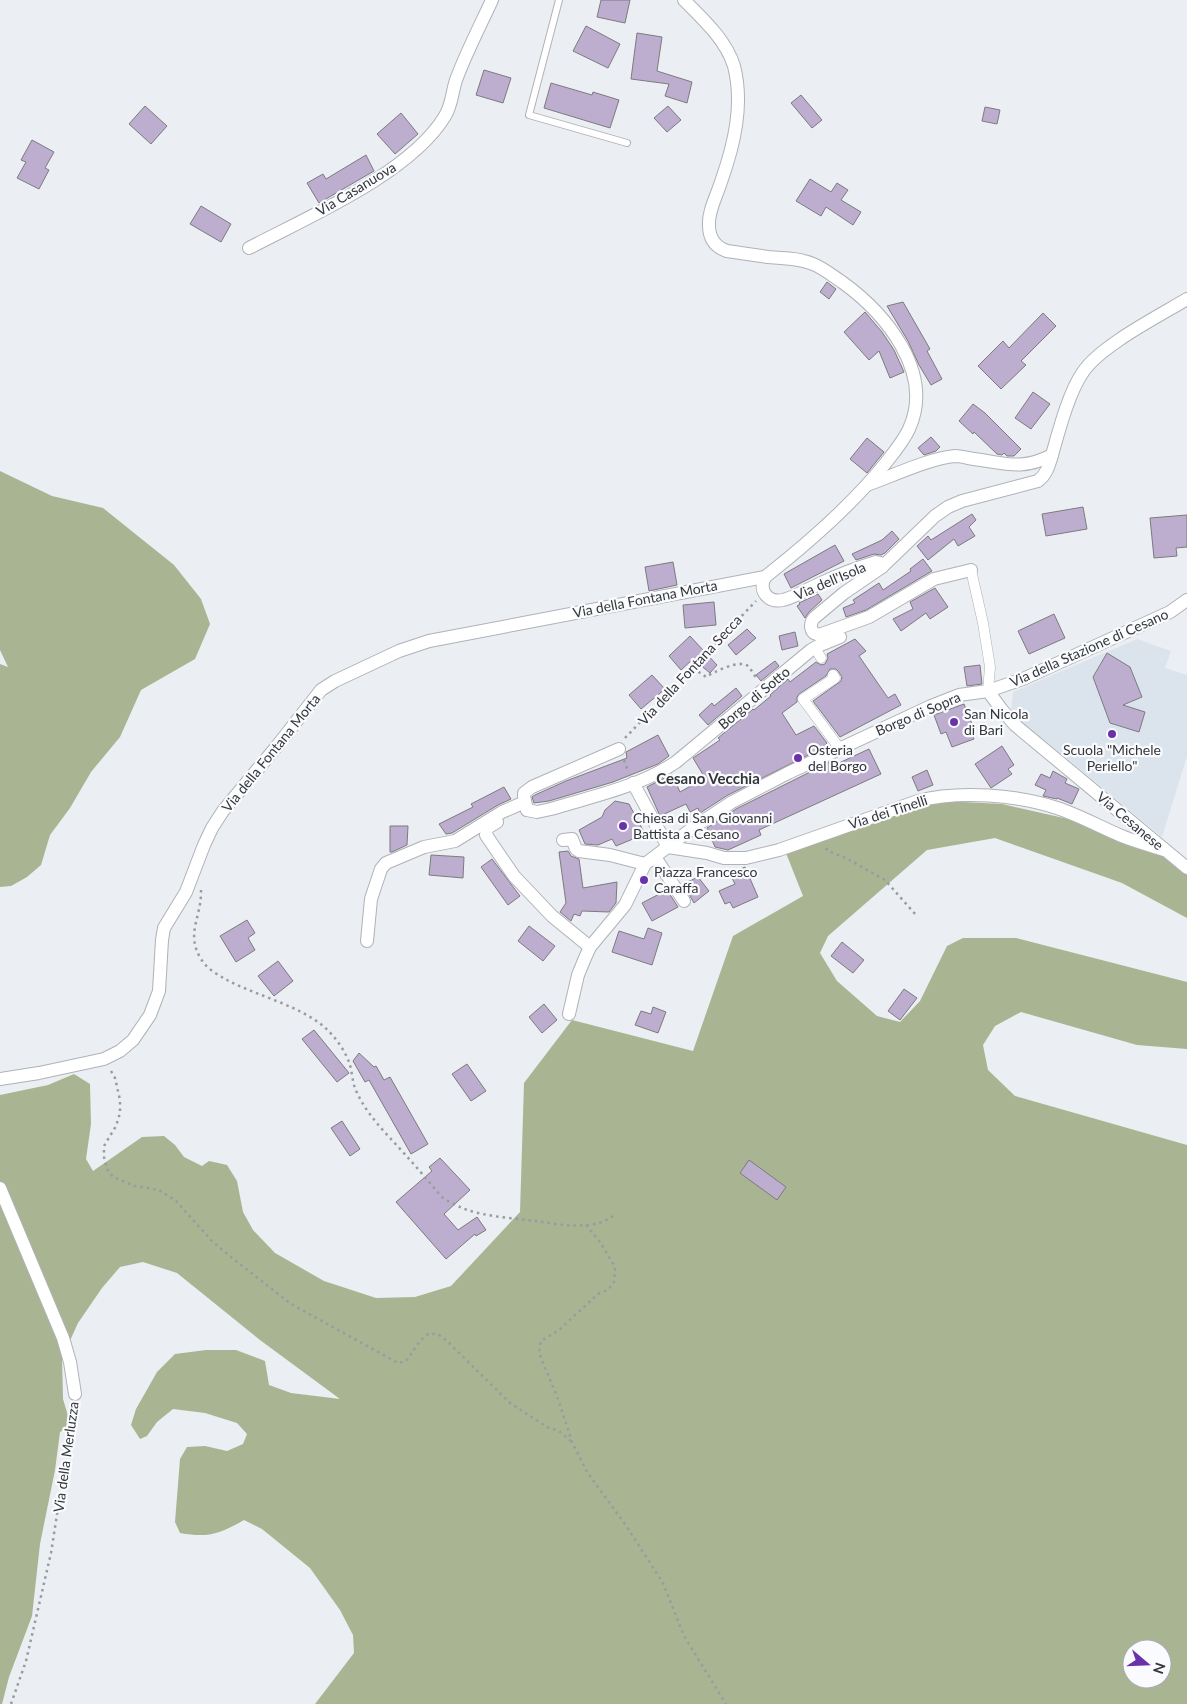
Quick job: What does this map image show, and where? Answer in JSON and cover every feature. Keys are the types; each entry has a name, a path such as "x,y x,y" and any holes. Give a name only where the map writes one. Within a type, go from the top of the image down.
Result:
{"street":[{"name":"Via Casanuova","path":"249,248 365,187 425,142 448,112 457,78 492,0"},
{"path":"684,0 712,29 726,49 736,76 738,105 735,134 726,170 709,221 709,232 714,243 727,251 801,260 824,270 875,310 894,335 914,376 916,396 913,420 901,443 867,485 794,554 765,577 762,586 763,592"},
{"name":"Via dell'Isola","path":"868,617 819,635 812,632 811,626 816,617 844,593 882,566 935,516 955,503 1038,481 1045,475 1073,391 1087,366 1115,344 1187,299"},
{"path":"867,485 929,462 956,456 1023,465 1052,455"},
{"name":"Via dell'Isola","path":"763,592 771,598 783,600 843,573 876,562 882,566"},
{"path":"971,570 983,623 990,667 988,691"},
{"name":"Borgo di Sotto","path":"526,806 533,812 540,812 634,784 658,774 818,653 867,626 870,622 868,617 934,579 971,570"},
{"name":"Via della Fontana Morta","path":"104,1059 120,1051 132,1040 144,1026 152,1011 160,986 164,928 186,892 212,828 223,811 325,686 399,651 429,641 765,577"},
{"name":"Via della Stazione di Cesano","path":"988,691 1023,679 1170,612 1187,600"},
{"path":"833,675 835,678 802,699 840,748"},
{"name":"Borgo di Sopra","path":"668,847 732,802 788,772 959,694 988,691"},
{"name":"Via Cesanese","path":"988,691 1015,725 1187,868"},
{"path":"526,806 524,793 532,787 619,749"},
{"path":"569,1014 578,975 590,947 625,905 650,860 668,847 634,784"},
{"name":"Via dei Tinelli","path":"668,847 707,853 724,858 740,858 779,850 925,799 955,795 976,795 1024,801 1057,808 1123,836 1164,850"},
{"path":"367,941 372,899 381,869 386,863 430,845 455,841 502,812 526,806"},
{"path":"526,806 490,825 485,831 486,835 514,876 552,916 590,947"},
{"path":"563,840 572,839 576,849 579,851 650,860 684,902"},
{"path":"0,1078 39,1074 104,1059"},
{"name":"Via della Merluzza","path":"0,1188 63,1338 70,1362 74,1394"}],"lane":[{"path":"559,0 529,115 627,143"}],"path":[{"name":"Via della Fontana Secca","path":"619,749 620,744 763,592"},
{"path":"693,668 706,677 716,671 739,663 747,666 760,684"},
{"path":"619,749 634,784"},
{"path":"822,834 828,851 846,858 885,880 916,915"},
{"path":"201,882 202,898 194,926 193,938 196,950 203,962 216,974 238,986 299,1011 325,1027 343,1050 356,1088 371,1115 444,1198 462,1208 486,1214 555,1224 586,1225 606,1221 613,1216"},
{"path":"104,1059 116,1078 120,1100 120,1113 116,1126 104,1146 104,1158 107,1169 113,1177 135,1186 159,1190 176,1201 212,1241 291,1304 398,1363 406,1361 420,1340 428,1334 438,1334 510,1403 547,1427 559,1432 572,1442"},
{"path":"586,1225 600,1242 615,1267 614,1282 609,1289 598,1294 559,1330 542,1341 539,1353 572,1442 587,1472 627,1527 663,1583 684,1636 726,1704"},
{"name":"Via della Merluzza","path":"11,1704 26,1661 53,1544 74,1409 74,1394"}],"shaded area":[{"name":"Scuola \"Michele Periello\"","path":"1137,639 1171,651 1165,668 1187,675 1187,756 1162,837 1011,712 1013,692"}],"green space":[{"path":"0,471 52,496 103,508 174,565 201,599 210,624 195,659 141,690 120,737 91,772 70,808 50,835 41,865 27,877 11,886 0,887 0,664 8,667 0,650"},
{"path":"943,801 1002,804 1077,821 1162,855 1187,872 1187,918 1122,883 995,838 927,850 828,936 820,953 837,981 877,1016 900,1022 920,1001 947,946 963,938 1016,938 1187,982 1187,1049 1137,1045 1021,1012 995,1026 983,1045 988,1070 1015,1096 1187,1145 1187,1704 315,1704 354,1653 353,1635 340,1610 310,1568 262,1529 244,1520 221,1532 206,1535 180,1533 175,1522 180,1459 187,1447 205,1446 227,1451 243,1444 247,1434 237,1423 205,1413 173,1409 157,1422 147,1436 140,1439 131,1425 136,1409 157,1372 175,1354 206,1350 236,1350 265,1361 269,1385 291,1393 340,1399 260,1340 177,1273 143,1262 120,1267 102,1288 78,1323 62,1358 63,1399 71,1426 60,1432 55,1470 40,1544 32,1616 9,1677 2,1704 0,1704 0,1095 48,1085 74,1074 90,1084 91,1124 86,1159 93,1171 142,1137 164,1136 175,1145 184,1157 202,1166 209,1161 227,1165 237,1181 243,1212 253,1230 275,1253 324,1281 376,1298 415,1297 451,1286 520,1212 524,1083 572,1020 693,1051 733,936 803,896 786,853 904,811"}],"building":[{"path":"601,0 630,0 625,23 597,17"},
{"path":"586,26 620,44 608,68 573,51"},
{"path":"637,33 662,37 657,71 692,82 687,103 665,96 669,84 631,79"},
{"path":"484,70 511,78 503,103 476,95"},
{"path":"551,83 592,95 593,92 619,100 610,128 544,108"},
{"path":"801,95 822,120 812,128 791,103"},
{"path":"145,106 167,126 151,144 129,124"},
{"path":"668,106 681,120 667,132 654,118"},
{"path":"985,107 1000,110 997,124 982,121"},
{"path":"401,113 418,134 395,154 377,134"},
{"path":"32,140 54,152 45,168 49,170 39,189 17,178 26,162 21,160"},
{"path":"366,155 374,171 319,203 307,183 323,174 326,179"},
{"path":"810,179 831,192 837,183 848,190 841,200 861,212 853,225 826,207 821,216 796,201"},
{"path":"201,206 231,224 221,242 190,224"},
{"path":"827,282 836,289 829,299 820,292"},
{"path":"903,302 930,349 927,351 942,379 931,385 887,306"},
{"path":"865,312 894,350 904,372 890,378 879,351 869,360 844,332"},
{"path":"1043,313 1056,326 1021,361 1026,365 1001,389 978,366 1003,341 1009,348"},
{"path":"1033,392 1050,404 1031,429 1015,418"},
{"path":"973,404 985,413 1021,449 1014,456 1007,456 1004,453 1002,455 997,454 974,432 973,434 959,421"},
{"path":"931,437 940,447 936,451 924,455 918,448"},
{"path":"867,438 884,452 867,473 850,459"},
{"path":"1083,507 1087,529 1046,536 1042,514"},
{"path":"972,514 976,520 969,527 975,536 958,546 954,539 928,560 917,546 928,536 931,540"},
{"path":"1187,515 1187,547 1176,548 1177,556 1154,558 1150,518"},
{"path":"892,531 899,539 885,553 881,555 874,554 856,560 852,554 882,540"},
{"path":"835,545 844,561 791,588 784,574"},
{"path":"923,559 932,571 866,610 846,617 843,608 855,603 853,600 879,583 883,590 911,571 910,569"},
{"path":"673,562 677,585 649,591 645,567"},
{"path":"935,588 948,607 930,619 926,613 901,631 893,619 913,609 910,602"},
{"path":"818,594 822,600 805,618 797,606 799,603"},
{"path":"714,602 716,625 685,628 683,605"},
{"path":"1054,614 1065,638 1029,654 1018,631"},
{"path":"747,629 756,638 736,655 728,645"},
{"path":"795,632 798,646 782,650 779,636"},
{"path":"690,636 717,665 710,673 693,659 681,670 669,656"},
{"path":"855,639 866,651 859,656 888,698 895,694 901,705 840,737 813,701 841,681 842,677 838,671 830,669 826,676 799,694 797,702 782,713 796,735 814,726 827,743 826,746 728,795 700,813 698,808 690,812 686,804 660,816 647,787 672,774 680,792 705,778 693,758 720,740 718,738 771,696 788,679 790,682 816,662 821,665 825,664 828,658 827,654"},
{"path":"1107,653 1130,667 1142,697 1123,705 1145,712 1139,732 1110,723 1093,677"},
{"path":"775,661 779,666 761,681 756,675"},
{"path":"980,665 982,684 967,686 964,667"},
{"path":"652,675 665,689 641,709 629,695"},
{"path":"736,688 742,696 708,725 699,715 712,703 714,706"},
{"name":"San Nicola di Bari","path":"964,704 974,729 971,730 974,739 952,747 946,732 941,734 934,715"},
{"path":"658,735 669,756 658,764 613,782 549,801 534,803 532,797 535,795 627,758 626,752"},
{"path":"1002,746 1014,765 1008,769 1012,774 991,788 975,764"},
{"path":"869,749 881,774 759,830 761,835 728,850 715,847 707,828 736,809 836,759 839,763"},
{"path":"927,770 933,785 918,791 912,777"},
{"path":"1053,771 1067,779 1065,783 1079,789 1072,804 1057,798 1043,796 1046,790 1035,785 1041,774 1050,778"},
{"path":"504,787 511,799 452,833 446,834 439,824 473,807 471,804"},
{"name":"Chiesa di San Giovanni Battista a Cesano","path":"615,801 629,804 645,834 616,846 612,839 598,845 585,844 579,830 602,817 605,810"},
{"path":"390,826 408,826 407,845 392,852 390,852"},
{"path":"568,851 571,856 579,859 583,888 617,882 616,903 609,912 582,911 580,916 574,914 571,921 560,912 566,903 559,852"},
{"path":"431,855 464,857 463,878 429,875"},
{"path":"492,859 520,896 508,905 481,867"},
{"path":"745,867 758,897 733,908 730,902 725,904 719,891 735,884 730,874"},
{"path":"698,877 709,891 694,903 683,884"},
{"path":"667,890 678,907 652,921 642,903"},
{"path":"247,920 255,933 248,938 255,950 236,962 220,936"},
{"path":"529,926 555,946 543,961 518,941"},
{"path":"648,928 662,933 652,965 612,952 619,931 644,939"},
{"path":"842,942 864,960 853,973 831,956"},
{"path":"278,961 293,981 274,996 258,976"},
{"path":"904,989 917,998 900,1020 888,1011"},
{"path":"544,1004 557,1020 542,1033 529,1017"},
{"path":"653,1007 666,1012 658,1033 635,1025 641,1011 651,1014"},
{"path":"314,1030 349,1073 337,1082 302,1039"},
{"path":"359,1053 374,1067 376,1066 384,1080 390,1077 428,1144 411,1154 369,1080 365,1082 353,1061"},
{"path":"467,1064 486,1091 471,1101 452,1074"},
{"path":"342,1121 360,1149 350,1156 331,1128"},
{"path":"440,1158 470,1190 444,1214 458,1230 477,1217 486,1230 476,1236 475,1234 446,1259 396,1202 432,1171 429,1167"},
{"path":"749,1160 786,1187 777,1200 740,1173"}],"place":[{"name":"San Nicola di Bari","path":"954,722"},
{"name":"Scuola \"Michele Periello\"","path":"1112,734"},
{"name":"Osteria del Borgo","path":"798,758"},
{"name":"Chiesa di San Giovanni Battista a Cesano","path":"623,826"},
{"name":"Piazza Francesco Caraffa","path":"644,880"}],"district":[{"name":"Cesano Vecchia","path":"708,779"}]}
